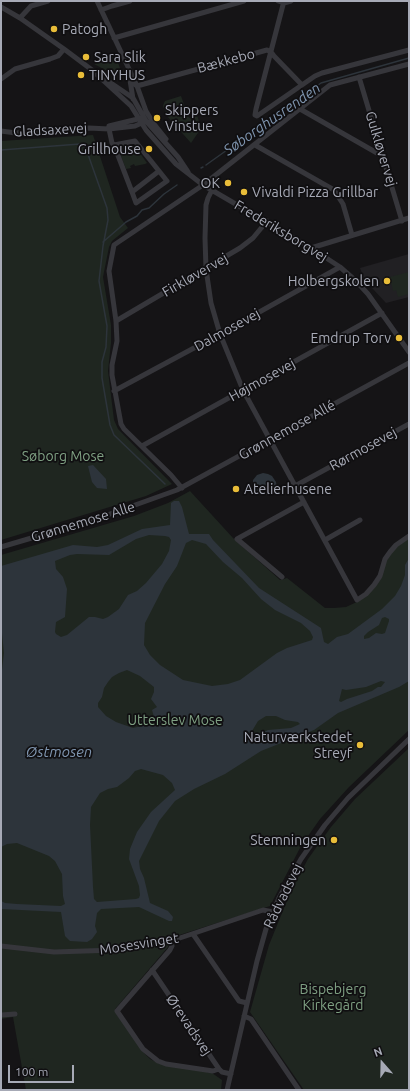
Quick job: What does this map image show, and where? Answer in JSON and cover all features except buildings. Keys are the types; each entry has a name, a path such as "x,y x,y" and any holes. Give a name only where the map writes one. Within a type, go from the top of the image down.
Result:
{"street":[{"path":"20,18 31,6 48,1"},
{"path":"97,1 137,86 139,93 138,111"},
{"path":"101,10 130,1"},
{"path":"114,38 244,1"},
{"path":"291,1 282,2 255,115 257,116 322,73 409,50"},
{"path":"1,7 20,18 94,72 133,98"},
{"path":"1,79 15,69 58,56 64,49"},
{"name":"Bækkebo","path":"137,86 267,50 271,52 302,85"},
{"path":"182,488 171,475 124,429 121,424 112,375 112,365 117,341 116,321 109,271 114,245 203,184 330,85 409,64"},
{"path":"128,67 133,98"},
{"name":"Frederiksborgvej","path":"94,72 138,111"},
{"name":"Gulkløvervej","path":"359,77 402,221"},
{"path":"131,81 137,86"},
{"name":"Frederiksborgvej","path":"139,93 150,118 169,142 174,153"},
{"name":"Frederiksborgvej","path":"133,98 150,135 176,164 212,190 311,248 340,267 364,290 409,352"},
{"path":"300,109 384,157"},
{"name":"Frederiksborgvej","path":"143,120 174,153 191,174"},
{"name":"Gladsaxevej","path":"1,131 16,133 100,128 143,120"},
{"name":"Gladsaxevej","path":"100,128 109,129 136,126 143,120"},
{"path":"109,129 112,143 136,203 167,181 135,141 114,145"},
{"path":"255,144 334,190 343,204 352,235"},
{"path":"132,192 159,171"},
{"path":"212,190 206,205 206,269 211,303 220,334 243,390 357,600 366,594 374,585 380,576 385,558 396,544 409,536"},
{"path":"311,248 409,218"},
{"name":"Firkløvervej","path":"116,321 206,269 250,241 259,232 266,221"},
{"name":"Dalmosevej","path":"114,391 340,267"},
{"name":"Højmosevej","path":"142,446 382,313"},
{"name":"Grønnemose Allé","path":"164,496 182,488 409,363"},
{"name":"Rørmosevej","path":"295,486 409,424"},
{"name":"Grønnemose Alle","path":"1,547 96,519 164,496"},
{"path":"282,577 237,539 304,502"},
{"path":"325,540 360,520"},
{"name":"Rådvadsvej","path":"227,1090 257,961 273,912 292,874 325,825 348,798 409,739"},
{"name":"Mosesvinget","path":"1,946 54,952 87,952 124,949 171,941 264,910 273,912"},
{"path":"193,934 239,1001 247,1003"},
{"path":"171,941 172,946 170,950 117,1011 143,1049 150,1056 166,1064 213,1071 219,1069"},
{"name":"Ørevadsvej","path":"152,970 219,1069 222,1072 231,1074"},
{"path":"1,1016 15,1014"},
{"path":"244,1016 251,1019 299,1090"}],"shaded area":[{"name":"Holbergskolen","path":"409,254 409,297 386,303 359,274 362,273 360,268"}],"green space":[{"path":"115,54 121,71 115,75 94,64"},
{"path":"181,96 189,118 197,115 200,125 193,129 202,127 191,143 167,116 163,106 165,101"},
{"name":"Søborg Mose","path":"93,135 120,217 128,228 112,241 109,247 103,277 111,325 108,371 114,420 118,429 172,484 146,496 1,540 1,141"},
{"path":"134,145 147,163 135,166 134,164 130,166 131,168 126,169 117,146"},
{"path":"409,272 409,294 398,297 396,290 393,291 390,277"},
{"name":"Utterslev Mose","path":"190,491 233,538 280,580 287,578 325,608 346,607 359,601 371,591 388,558 395,548 409,538 409,730 349,787 320,819 301,846 270,906 173,937 168,947 115,1009 143,1052 150,1059 158,1063 212,1073 222,1080 221,1090 26,1090 13,1017 1,1019 1,555 134,516 168,503"},
{"name":"Bispebjerg Kirkegård","path":"409,748 409,1090 304,1090 250,1012 269,945 291,891 308,859 331,827 355,799"}],"water":[{"path":"93,465 106,479 107,489 97,488 92,482 88,466"},
{"path":"263,473 272,476 276,482 277,488 267,495 259,495 253,487 253,480 257,475"},
{"name":"Østmosen","path":"174,501 179,501 189,534 209,534 259,588 321,628 324,642 328,644 337,637 348,634 382,609 395,596 401,586 405,575 405,565 409,558 409,681 399,687 338,713 314,730 261,751 225,774 194,789 175,801 159,821 139,861 150,903 168,911 173,917 172,921 139,907 101,909 97,913 95,926 97,932 92,939 87,942 70,941 65,936 61,912 1,909 1,901 5,903 17,904 61,906 65,904 62,874 55,861 49,856 17,843 7,844 1,847 1,678 4,653 1,624 1,566 73,545 97,547 108,545 142,529 170,525 171,503","holes":["149,535 169,537 171,540 169,551 162,564 146,583 137,591 128,595 119,609 108,617 103,619 89,617 67,635 61,637 56,634 56,622 65,617 67,589 63,577 56,569 55,561 77,554 109,555 136,539","192,540 206,544 223,562 242,578 261,599 275,610 301,623 310,631 313,637 312,640 287,648 277,653 240,680 228,684 212,686 183,680 160,665 150,655 144,645 145,623 165,584 177,566 186,543","385,617 389,619 385,633 376,633 369,638 364,639 364,636 368,632 379,625 382,618","127,670 140,676 154,687 154,692 151,699 157,707 152,710 154,717 152,720 142,726 133,728 116,722 106,716 98,707 98,703 102,697 104,688 112,677","381,681 385,682 381,687 378,687 372,691 341,702 339,701 342,689 346,690 366,687","266,716 276,716 285,720 298,722 300,724 291,728 268,730 249,740 249,736 258,721","141,769 163,775 172,783 175,790 151,812 137,832 130,849 129,859 139,886 139,898 97,902 94,899 93,887 90,825 91,807 100,793 117,787 129,778 135,771"]}],"waterway":[{"name":"Søborghusrenden","path":"206,165 321,83 409,58"},
{"path":"1,150 80,144 85,146 107,208 108,220 99,281 107,326 106,347 102,362 102,378 110,425 114,435 165,484"},
{"name":"Søborghusrenden","path":"103,242 126,222 137,216 142,210 149,208 164,194 177,185"}],"place":[{"name":"Patogh","path":"54,29"},
{"name":"Sara Slik","path":"86,57"},
{"name":"TINYHUS","path":"81,75"},
{"name":"Skippers Vinstue","path":"157,118"},
{"name":"Grillhouse","path":"149,149"},
{"name":"OK","path":"228,183"},
{"name":"Vivaldi Pizza Grillbar","path":"244,192"},
{"name":"Holbergskolen","path":"387,281"},
{"name":"Emdrup Torv","path":"399,338"},
{"name":"Atelierhusene","path":"236,489"},
{"name":"Naturværkstedet Streyf","path":"360,745"},
{"name":"Stemningen","path":"334,840"}]}
